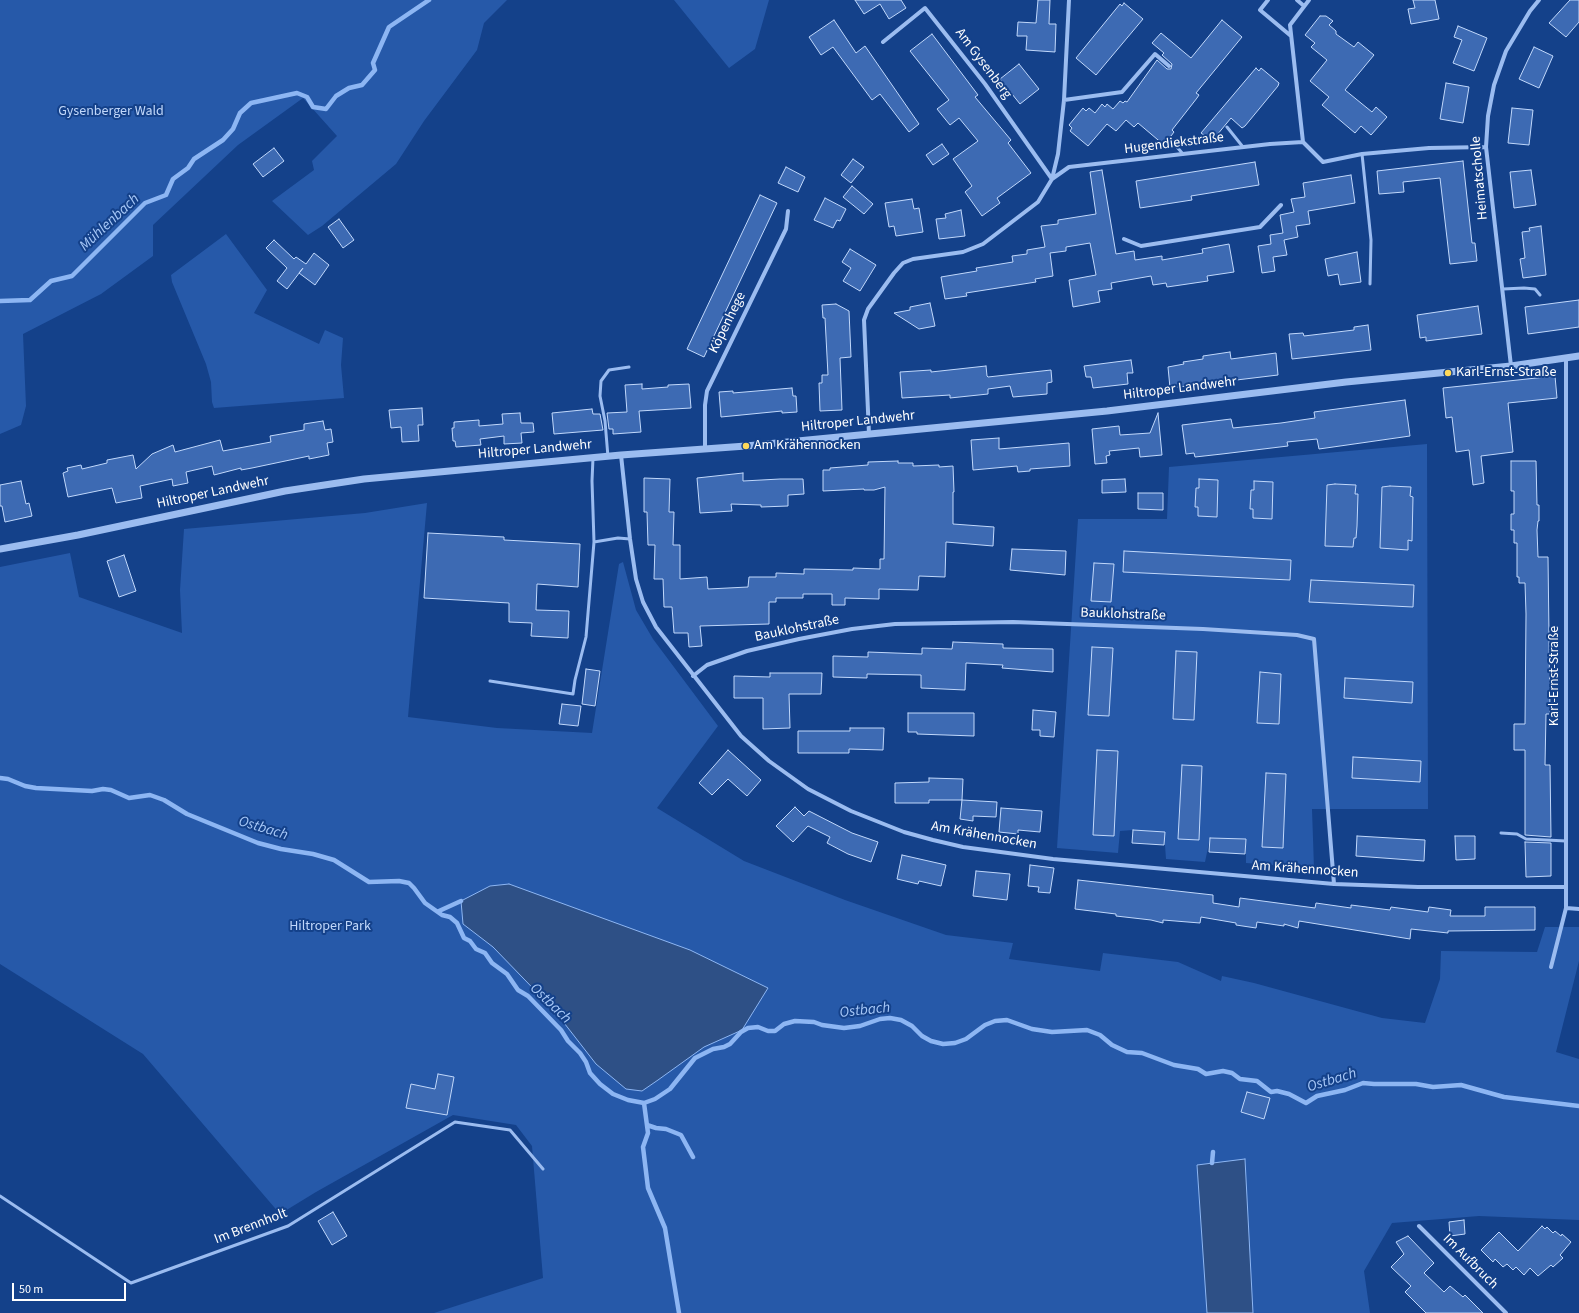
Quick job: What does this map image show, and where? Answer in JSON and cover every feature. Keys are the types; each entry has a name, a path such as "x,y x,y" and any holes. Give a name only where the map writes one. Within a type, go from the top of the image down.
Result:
{"street":[{"path":"869,434 864,320 868,309 903,263 913,259 963,252 983,244 1038,202 1052,180 1058,154 1064,100 1069,0"},
{"path":"1268,0 1260,10 1291,36"},
{"path":"1297,0 1304,6"},
{"path":"1309,0 1290,25 1303,142 1323,162 1362,154 1429,148 1486,147"},
{"name":"Heimatscholle","path":"1511,366 1486,147 1488,116 1494,85 1499,69 1514,37 1530,11 1539,0"},
{"name":"Am Gysenberg","path":"883,42 925,8 985,84 1052,180"},
{"path":"1064,100 1122,92 1154,54 1168,66"},
{"name":"Hugendiekstraße","path":"1052,180 1069,167 1243,147 1303,142"},
{"path":"1124,239 1141,246 1260,226 1281,205"},
{"name":"Köpenhege","path":"705,448 705,405 707,391 786,229 788,211"},
{"name":"Hiltroper Landwehr","path":"0,549 78,535 285,491 364,479 869,434 1123,409 1346,382 1511,366 1579,356"},
{"name":"Karl-Ernst-Straße","path":"1551,967 1566,908 1566,359"},
{"name":"Am Krähennocken","path":"621,455 636,579 643,602 656,626 693,676 741,736 769,761 808,789 851,811 904,832 964,847 1053,859 1334,884 1418,887 1566,887"},
{"name":"Bauklohstraße","path":"693,676 707,665 747,651 852,629 895,624 1013,622 1211,630 1297,635 1314,638 1334,884"},
{"path":"1566,908 1579,909"},
{"name":"Im Aufbruch","path":"1419,1226 1506,1313"}],"lane":[{"path":"1226,127 1243,147"},
{"path":"1170,139 1183,154"},
{"path":"1362,154 1371,240 1370,284"},
{"path":"1503,290 1524,288 1535,289 1540,295"},
{"path":"608,457 605,421 600,396 601,381 609,370 629,367"},
{"path":"490,681 573,694 586,637 594,542 592,481 593,458"},
{"path":"594,542 618,538 630,539"},
{"path":"1501,833 1517,834 1526,839 1566,841"},
{"name":"Im Brennholt","path":"0,1196 131,1283 288,1226 455,1122 510,1130 543,1169"}],"green space":[{"name":"Gysenberger Wald","path":"0,0 507,0 484,23 477,50 424,121 396,164 322,226 308,235 272,201 314,170 312,161 337,136 303,98 238,145 153,225 153,256 101,294 23,334 26,406 21,425 0,434"},
{"path":"674,0 769,0 755,49 729,68"},
{"path":"226,234 267,290 254,313 319,344 325,330 343,338 341,365 344,398 214,408 212,402 211,382 206,364 172,282 171,275"},
{"path":"1427,444 1428,809 1312,809 1314,868 1246,863 1246,839 1210,838 1205,862 1166,859 1164,832 1133,830 1120,831 1118,853 1057,848 1078,519 1167,519 1169,467"},
{"name":"Hiltroper Park","path":"427,503 408,717 497,728 592,733 619,564 623,562 636,610 653,639 718,726 657,808 744,861 845,900 946,935 1013,943 1009,959 1100,971 1103,953 1178,962 1221,981 1222,976 1254,983 1382,1018 1425,1023 1440,979 1441,951 1537,952 1545,927 1579,927 1579,961 1556,1052 1579,1059 1579,1220 1479,1216 1392,1223 1364,1271 1370,1313 434,1313 543,1278 532,1146 516,1125 453,1115 316,1192 280,1214 143,1054 0,964 0,567 70,553 79,597 182,633 180,590 184,529 365,513"}],"water":[{"path":"509,884 690,950 768,988 742,1030 704,1047 642,1091 626,1089 596,1064 554,1010 493,947 463,924 461,901 490,886"},
{"path":"1245,1159 1253,1313 1207,1313 1197,1165"}],"building":[{"path":"855,0 901,0 906,8 889,19 880,4 864,14"},
{"path":"1038,0 1050,0 1049,24 1056,24 1055,52 1026,50 1027,36 1017,36 1018,22 1036,23"},
{"path":"1413,0 1435,0 1439,19 1411,24 1408,9 1415,8"},
{"path":"1570,0 1579,0 1579,22 1566,37 1549,23"},
{"path":"1124,3 1143,19 1096,75 1076,58 1120,4 1122,6"},
{"path":"1320,16 1326,16 1333,21 1329,25 1336,31 1336,34 1354,47 1358,42 1374,55 1345,90 1372,112 1376,107 1387,117 1371,135 1361,126 1355,133 1322,105 1329,97 1310,81 1327,60 1311,47 1315,43 1305,35"},
{"path":"834,20 856,53 865,46 919,124 909,132 880,94 872,100 833,47 821,55 809,37"},
{"path":"1222,20 1242,37 1196,93 1199,95 1172,130 1174,132 1168,137 1164,145 1138,123 1134,127 1126,120 1116,131 1107,124 1088,146 1070,131 1072,128 1069,125 1083,108 1086,111 1089,108 1095,113 1102,104 1105,107 1107,104 1113,109 1120,101 1123,103 1125,101 1127,102 1157,60 1167,69 1171,69 1172,64 1162,55 1164,53 1152,43 1161,33 1191,58"},
{"path":"1458,26 1487,38 1474,71 1453,63 1462,40 1454,37"},
{"path":"932,34 978,95 975,97 1011,140 1008,143 1031,173 997,198 1000,203 982,216 965,192 972,186 953,159 978,141 959,118 950,125 937,109 949,100 910,51"},
{"path":"1534,47 1553,56 1539,88 1519,79"},
{"path":"1019,64 1039,89 1020,104 1000,79"},
{"path":"1256,68 1259,71 1261,68 1279,83 1278,86 1245,126 1242,128 1231,118 1212,141 1201,133"},
{"path":"1446,83 1469,87 1463,123 1440,119"},
{"path":"1512,108 1533,110 1529,145 1508,143"},
{"path":"942,144 949,154 933,165 926,155"},
{"path":"274,148 284,161 263,177 253,164"},
{"path":"853,159 864,167 851,183 841,175"},
{"path":"1463,161 1472,243 1475,243 1477,261 1450,264 1440,178 1403,182 1404,192 1379,194 1377,171"},
{"path":"1255,162 1259,185 1191,196 1192,200 1140,208 1136,181"},
{"path":"786,167 805,177 798,192 778,183"},
{"path":"1102,170 1116,254 1134,251 1135,260 1162,256 1162,260 1203,253 1202,249 1229,244 1234,272 1207,276 1208,281 1167,287 1166,283 1153,285 1151,276 1111,283 1112,289 1098,291 1100,302 1073,307 1069,280 1096,275 1090,243 1066,247 1066,251 1050,253 1053,276 1035,279 1036,282 966,293 967,296 945,299 941,277 977,271 976,268 1013,262 1012,256 1027,254 1027,250 1045,247 1041,226 1058,224 1058,220 1096,214 1090,172"},
{"path":"1531,170 1536,205 1514,208 1510,172"},
{"path":"1351,175 1355,203 1308,211 1310,224 1296,226 1298,237 1284,240 1287,255 1273,257 1275,271 1262,273 1258,246 1271,244 1270,235 1283,233 1280,215 1294,212 1291,199 1305,197 1303,183"},
{"path":"852,186 873,204 864,214 843,197"},
{"path":"760,195 777,203 704,357 687,349"},
{"path":"825,198 846,209 840,221 837,220 833,228 814,220"},
{"path":"912,199 914,209 919,208 923,232 896,236 894,226 889,227 885,203"},
{"path":"961,210 965,236 939,239 936,219 946,218 945,214"},
{"path":"339,219 354,240 343,248 328,227"},
{"path":"1541,226 1546,275 1523,278 1520,259 1525,258 1522,232 1530,231 1529,228"},
{"path":"274,240 294,259 296,257 306,264 314,253 329,265 315,285 299,273 287,289 277,281 287,268 266,248"},
{"path":"850,249 876,265 860,291 843,281 851,268 842,262"},
{"path":"1357,252 1361,282 1340,285 1338,274 1328,276 1325,259"},
{"path":"1579,300 1579,327 1528,334 1525,307"},
{"path":"930,303 935,326 919,329 894,313 910,310 910,307"},
{"path":"836,304 849,311 851,357 840,358 842,410 820,411 819,383 822,383 822,375 828,375 825,318 823,318 822,305"},
{"path":"1478,306 1482,334 1426,341 1426,337 1420,338 1417,315"},
{"path":"1368,325 1371,350 1292,359 1289,334 1303,333 1304,336 1354,330 1354,327"},
{"path":"1230,352 1231,359 1276,353 1278,375 1170,388 1168,367 1184,364 1183,362 1203,359 1203,356"},
{"path":"1131,360 1133,373 1127,373 1128,384 1093,388 1091,377 1086,377 1084,366"},
{"path":"986,366 988,377 1051,370 1052,382 1047,383 1047,394 1013,397 1010,386 988,389 988,394 950,398 950,395 902,398 900,372 931,370 931,372"},
{"path":"1555,376 1557,398 1508,403 1513,452 1481,456 1484,483 1473,485 1469,450 1456,452 1452,417 1446,418 1443,388"},
{"path":"642,384 642,389 668,387 668,385 689,384 691,408 639,411 641,432 613,434 613,429 609,429 607,413 627,412 625,385"},
{"path":"792,388 793,396 796,396 797,412 782,413 782,411 721,417 719,392 733,391 733,393"},
{"path":"1405,400 1410,436 1319,449 1317,439 1287,442 1288,446 1222,454 1195,457 1194,453 1186,454 1182,425 1231,419 1233,428 1281,423 1315,418 1314,412"},
{"path":"422,408 423,425 418,425 419,441 402,442 401,427 391,428 389,410"},
{"path":"592,409 593,414 600,414 603,430 554,434 552,413"},
{"path":"520,413 521,423 533,423 534,432 521,433 522,443 504,444 504,436 480,439 481,445 456,447 455,441 453,441 452,428 454,428 454,422 479,420 479,426 503,424 502,414"},
{"path":"1158,413 1162,455 1140,457 1139,448 1109,451 1110,455 1106,456 1107,463 1095,464 1092,429 1119,426 1120,435 1150,433"},
{"path":"323,421 325,430 331,429 333,442 327,443 329,455 309,459 309,456 241,470 241,468 214,475 212,466 186,472 188,483 173,486 172,479 140,486 142,498 116,503 112,488 68,497 63,473 68,471 67,468 81,465 82,469 107,463 107,460 133,455 136,469 152,454 173,445 175,452 220,440 223,451 271,442 270,436 304,430 304,424"},
{"path":"999,438 999,449 1069,443 1070,466 1030,469 1030,471 1018,472 1017,466 973,470 971,440"},
{"path":"898,461 898,463 913,463 913,466 953,466 953,524 994,527 993,546 946,542 945,577 919,576 918,590 879,589 879,599 845,598 845,605 832,605 832,594 803,594 803,598 776,598 776,602 769,602 769,624 700,626 702,646 689,647 688,633 674,633 672,607 664,607 663,579 654,579 655,545 648,545 647,512 644,512 644,478 670,479 669,512 674,512 673,545 680,545 680,579 707,577 708,589 748,587 749,577 776,577 776,573 804,574 804,569 880,569 880,559 884,559 885,487 874,490 823,491 823,470 830,470 830,468 868,465 868,462"},
{"path":"1511,461 1536,461 1537,505 1539,505 1539,521 1537,530 1538,557 1548,557 1550,714 1546,714 1545,765 1550,765 1551,837 1525,835 1525,750 1514,750 1514,724 1525,724 1526,614 1525,583 1519,583 1519,577 1517,577 1517,543 1514,543 1514,530 1511,530 1511,514 1514,514 1514,491 1511,491"},
{"path":"743,473 743,481 803,479 804,494 788,495 788,506 761,507 761,505 731,504 732,511 700,513 697,478"},
{"path":"1125,479 1126,492 1102,493 1102,480"},
{"path":"1199,479 1218,480 1217,517 1198,516 1198,507 1195,507 1196,488 1199,488"},
{"path":"21,481 26,504 29,503 32,516 5,522 2,506 0,506 0,485"},
{"path":"1254,481 1273,482 1272,519 1253,518 1253,509 1250,509 1251,490 1254,490"},
{"path":"1327,485 1356,485 1355,494 1358,494 1357,526 1356,538 1354,538 1353,547 1325,546"},
{"path":"1382,487 1411,487 1410,496 1413,497 1412,541 1408,540 1408,550 1380,548"},
{"path":"1138,493 1163,493 1163,510 1138,509"},
{"path":"428,533 504,537 504,540 580,544 578,587 537,584 536,610 569,611 568,638 531,636 532,623 509,622 509,603 424,598"},
{"path":"1012,549 1066,551 1065,575 1010,570"},
{"path":"1124,551 1291,560 1290,580 1123,572"},
{"path":"124,555 136,591 119,597 107,561"},
{"path":"1094,563 1114,564 1111,602 1091,601"},
{"path":"1311,580 1414,585 1413,607 1309,602"},
{"path":"953,642 1003,644 1003,648 1053,649 1053,672 1002,668 1003,665 966,663 965,690 921,688 921,675 867,674 867,678 833,677 833,656 868,657 868,652 922,654 922,648 952,649"},
{"path":"1092,647 1113,648 1109,716 1088,715"},
{"path":"1176,651 1197,652 1194,720 1173,719"},
{"path":"586,669 600,671 595,706 582,704"},
{"path":"1260,672 1281,674 1279,724 1257,723"},
{"path":"770,673 822,673 821,694 789,694 790,728 763,729 763,698 734,698 734,676 770,677"},
{"path":"1345,678 1413,682 1412,703 1344,698"},
{"path":"562,704 581,706 578,726 559,724"},
{"path":"1033,710 1056,712 1054,737 1040,736 1040,730 1032,730"},
{"path":"908,713 974,713 974,736 917,734 917,732 908,732"},
{"path":"850,728 884,728 883,750 849,749 849,753 798,753 798,731 850,731"},
{"path":"728,750 761,780 747,796 728,779 712,795 699,783"},
{"path":"1097,750 1118,751 1114,836 1093,835"},
{"path":"1353,757 1421,761 1420,782 1352,778"},
{"path":"1182,765 1202,766 1199,840 1178,839"},
{"path":"1266,773 1286,774 1283,848 1262,847"},
{"path":"929,778 963,779 962,800 929,800 929,803 895,803 895,783 929,782"},
{"path":"962,800 997,802 996,817 973,816 973,821 960,819"},
{"path":"795,807 804,816 809,811 852,833 878,842 871,862 848,854 827,843 830,837 808,826 793,842 776,826"},
{"path":"1001,808 1042,811 1040,832 1018,830 1018,834 999,832"},
{"path":"1133,830 1165,832 1164,845 1132,843"},
{"path":"1357,836 1425,840 1424,861 1356,856"},
{"path":"1455,836 1475,836 1475,859 1456,860"},
{"path":"1210,838 1246,839 1245,854 1209,852"},
{"path":"1525,842 1551,843 1551,876 1526,877"},
{"path":"902,855 946,865 941,886 919,881 918,884 897,879"},
{"path":"1030,865 1054,868 1050,893 1038,892 1039,887 1028,886"},
{"path":"976,871 1010,874 1007,900 973,896"},
{"path":"1078,880 1213,895 1213,903 1239,907 1240,898 1315,908 1316,903 1351,908 1351,905 1390,910 1391,907 1428,912 1429,907 1451,910 1450,916 1485,916 1485,907 1535,907 1535,930 1448,931 1448,933 1411,929 1410,939 1299,921 1298,928 1284,924 1284,926 1257,922 1256,928 1201,917 1200,923 1163,920 1163,923 1116,916 1116,914 1075,909"},
{"path":"438,1074 454,1077 447,1115 406,1108 411,1084 435,1089"},
{"path":"1247,1092 1270,1098 1264,1119 1241,1112"},
{"path":"333,1212 347,1236 332,1245 318,1221"},
{"path":"1464,1220 1465,1234 1450,1236 1449,1222"},
{"path":"1542,1226 1545,1229 1547,1227 1553,1233 1555,1231 1561,1236 1562,1234 1571,1242 1560,1255 1563,1258 1553,1267 1551,1265 1538,1276 1530,1268 1524,1275 1516,1267 1513,1270 1507,1264 1503,1267 1495,1259 1493,1262 1481,1250 1499,1232 1518,1251"},
{"path":"1408,1236 1434,1263 1424,1273 1444,1292 1450,1286 1463,1297 1465,1295 1483,1313 1426,1313 1405,1292 1411,1286 1391,1267 1404,1254 1396,1242"}],"waterway":[{"name":"Mühlenbach","path":"0,301 30,300 51,281 72,276 145,203 166,195 173,179 188,168 194,159 223,140 233,129 240,113 251,103 297,93 307,97 313,107 326,109 336,96 349,88 362,85 375,70 373,63 389,27 429,0"},
{"name":"Ostbach","path":"0,778 36,788 92,791 103,789 111,790 129,798 150,795 164,800 187,814 258,843 281,849 313,854 334,860 369,882 399,881 409,883 425,903 442,915 450,917 457,923 464,938 470,941 476,949 485,953 492,963 507,974 518,990 528,996 561,1030 568,1041 580,1053 586,1062 590,1073 600,1084 613,1094 628,1100 644,1103 655,1099 670,1089 695,1058 713,1049 730,1044 741,1032 748,1028 758,1027 768,1031 775,1031 784,1024 795,1021 814,1022 822,1025 844,1028 860,1026 880,1019 890,1018 901,1020 912,1026 922,1036 931,1041 943,1044 955,1043 966,1039 985,1025 995,1021 1007,1020 1032,1029 1052,1032 1087,1030 1100,1035 1112,1045 1127,1052 1142,1053 1174,1065 1198,1069 1206,1074 1223,1071 1232,1073 1240,1079 1257,1081 1271,1092 1277,1091 1289,1094 1306,1103 1317,1096 1345,1090 1363,1083 1416,1084 1433,1087 1461,1085 1504,1097 1579,1106"},
{"path":"439,911 461,901"},
{"path":"644,1103 648,1133 643,1147 648,1188 665,1228 679,1313"},
{"path":"647,1125 666,1129 681,1135 693,1157"},
{"path":"1212,1163 1213,1152"}],"place":[{"name":"Karl-Ernst-Straße","path":"1448,373"},
{"name":"Am Krähennocken","path":"746,446"}]}
